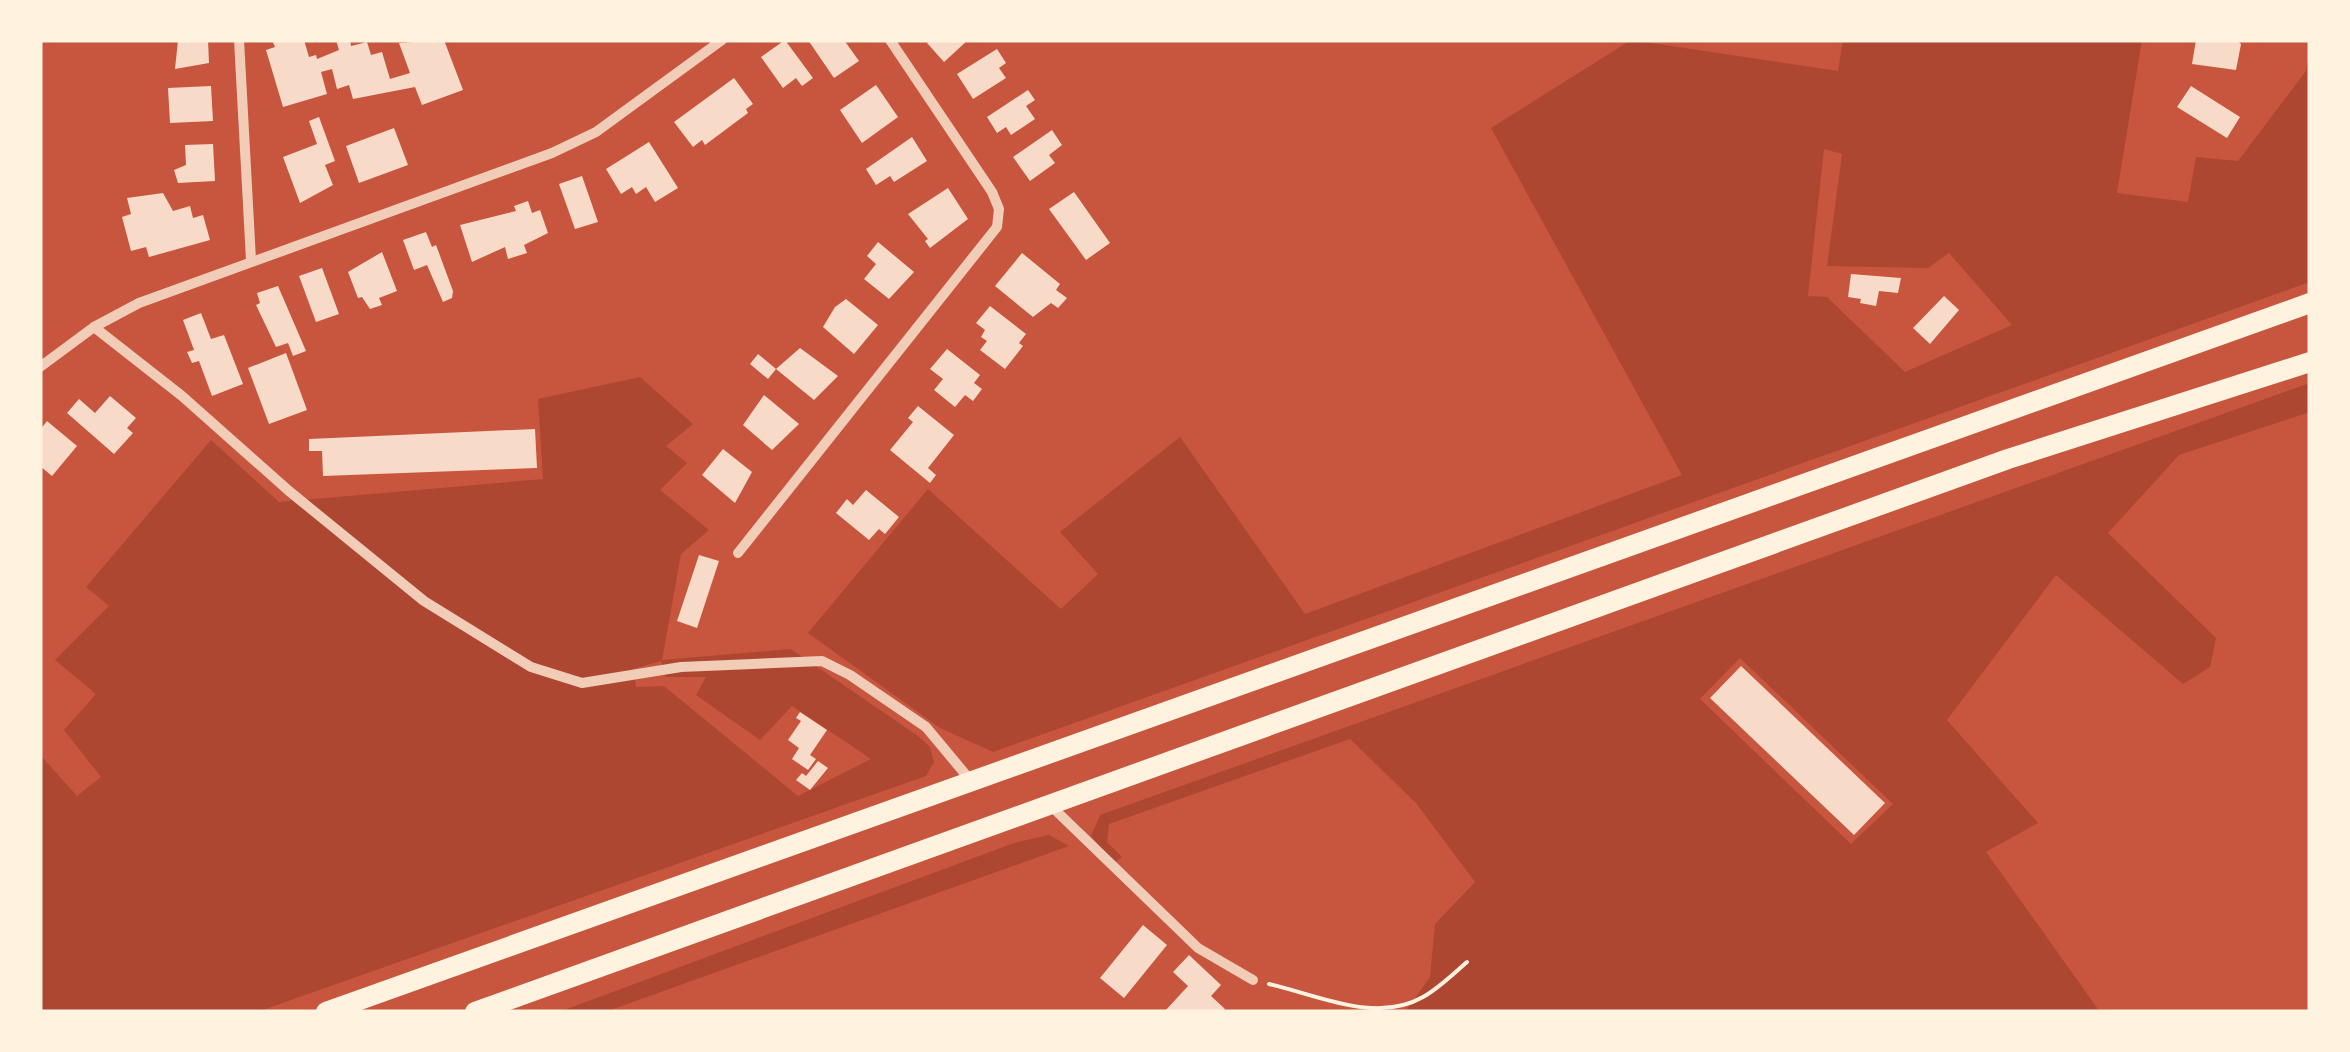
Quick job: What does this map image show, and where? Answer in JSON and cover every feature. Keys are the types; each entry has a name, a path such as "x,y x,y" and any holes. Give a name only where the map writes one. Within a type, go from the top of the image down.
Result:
{"main road":[{"path":"326,1012 2310,303"},
{"path":"475,1012 1989,466 2310,362"}],"street":[{"path":"239,40 252,260"},
{"path":"40,367 94,327 139,302 552,153 596,132 722,40"},
{"path":"738,552 997,227 999,209 992,192 890,40"},
{"path":"94,327 182,396 424,602 532,667 582,682 682,667 822,661 850,674 926,727 972,782"},
{"path":"1049,804 1198,948 1254,980"}],"path":[{"path":"1254,980 1365,1008 1396,1008 1424,996 1467,962"}],"shaded area":[{"path":"1631,40 1838,71 1843,40 2142,40 2117,193 2188,202 2196,157 2238,161 2306,71 2310,45 2310,282 993,752 940,728 808,633 928,489 1061,609 1098,574 1060,532 1180,437 1305,614 1682,475 1491,128","holes":["1824,149 1842,154 1827,266 1928,268 1949,253 2012,325 1905,372 1827,297 1808,296"]},
{"path":"640,377 693,424 666,446 687,463 660,490 709,530 681,554 662,660 791,649 930,747 934,762 926,776 257,1012 40,1012 40,760 43,758 77,796 101,777 64,730 96,694 55,660 109,606 86,587 211,440 279,502 543,479 538,399","holes":["661,661 665,677 706,677 696,695 760,740 792,706 871,759 798,796 664,686 636,687 633,669"]},
{"path":"2310,383 2310,412 2179,455 2108,533 2216,638 2210,667 2183,684 2056,575 1947,720 2038,823 1986,852 2100,1012 1405,1012 1430,977 1435,924 1475,882 1416,803 1350,739 1109,824 1107,842 1122,857 1114,863 1091,836 1100,815","holes":["1740,658 1893,804 1851,844 1700,699"]},
{"path":"1049,835 1069,846 605,1012 559,1012 1014,843"}],"building":[{"path":"178,40 208,40 209,63 175,69"},
{"path":"272,40 304,40 309,57 316,55 317,59 339,50 336,40 350,40 351,46 367,42 371,55 382,52 390,79 410,73 399,43 444,40 463,90 422,105 415,87 353,99 349,85 337,89 332,69 321,72 327,94 283,107 266,50 275,47"},
{"path":"785,40 813,78 802,86 796,78 783,88 761,57"},
{"path":"808,40 844,40 859,61 834,78"},
{"path":"968,40 944,62 927,43"},
{"path":"2196,40 2237,40 2241,44 2236,70 2192,64"},
{"path":"997,49 1006,63 999,68 1006,78 973,99 957,74"},
{"path":"734,78 753,104 746,109 748,113 705,145 702,140 693,147 674,122"},
{"path":"876,85 898,117 862,143 840,110"},
{"path":"211,86 213,121 170,123 168,88"},
{"path":"2191,86 2240,117 2227,138 2177,107"},
{"path":"1028,90 1035,100 1026,106 1035,119 1011,135 1006,127 997,133 987,117"},
{"path":"319,117 335,161 325,165 333,185 300,203 283,157 317,144 309,121"},
{"path":"394,128 408,165 359,183 346,146"},
{"path":"1052,130 1062,145 1049,155 1055,163 1030,181 1013,157"},
{"path":"912,137 927,161 894,182 890,176 876,185 866,169"},
{"path":"649,142 678,188 655,202 646,187 636,194 632,187 621,194 606,169"},
{"path":"213,144 215,181 178,183 174,170 186,165 185,145"},
{"path":"582,176 598,222 575,229 559,184"},
{"path":"948,188 968,219 930,248 925,241 928,239 908,214"},
{"path":"1074,192 1110,243 1086,260 1049,209"},
{"path":"163,193 173,211 190,206 193,218 203,215 210,240 149,257 146,247 131,251 122,217 131,214 127,198"},
{"path":"528,201 532,213 540,210 548,233 524,245 527,253 508,259 505,247 472,262 460,225 516,211 514,206"},
{"path":"426,232 432,247 436,245 453,291 452,298 443,302 427,265 414,270 403,240"},
{"path":"878,242 914,272 889,299 864,279 876,264 867,256"},
{"path":"382,252 397,291 379,298 382,305 370,309 362,297 358,298 348,272"},
{"path":"1022,253 1060,284 1056,290 1067,298 1058,308 1051,303 1033,317 995,286"},
{"path":"322,268 339,314 316,322 299,276"},
{"path":"1851,274 1901,278 1898,293 1879,291 1876,306 1860,303 1861,299 1848,297"},
{"path":"278,286 306,351 293,356 288,343 276,347 256,305 260,303 257,293"},
{"path":"1944,296 1959,310 1930,344 1913,328"},
{"path":"846,299 878,325 854,354 823,327 835,307"},
{"path":"990,306 1026,334 1019,343 1023,346 1005,369 980,350 987,341 981,337 985,330 976,323"},
{"path":"201,313 211,339 224,335 243,384 212,396 199,361 192,363 187,352 194,350 183,320"},
{"path":"800,348 838,376 814,400 776,369"},
{"path":"947,349 980,375 974,383 982,389 973,401 965,395 955,407 934,390 943,379 930,369"},
{"path":"286,353 307,410 269,424 248,368"},
{"path":"758,354 776,369 768,379 750,364"},
{"path":"764,395 799,424 772,450 743,425"},
{"path":"110,396 136,418 127,428 133,433 114,454 67,413 79,399 95,413"},
{"path":"918,406 954,435 928,468 936,475 930,483 890,450 913,422 908,418"},
{"path":"47,421 77,446 52,476 40,466 40,430"},
{"path":"535,429 537,468 323,476 322,451 309,451 309,439"},
{"path":"723,449 752,472 735,503 702,475"},
{"path":"866,490 899,517 885,534 879,529 869,540 836,513 847,499 853,505"},
{"path":"699,555 719,561 697,628 677,621"},
{"path":"1741,666 1885,803 1854,835 1710,698"},
{"path":"800,712 827,730 810,755 816,759 808,770 792,759 799,748 788,740 801,721 796,718"},
{"path":"818,761 828,768 810,790 796,780 802,773 806,776"},
{"path":"1143,925 1167,945 1124,998 1100,978"},
{"path":"1189,955 1221,985 1211,996 1225,1009 1222,1012 1164,1012 1188,986 1173,972"}]}
